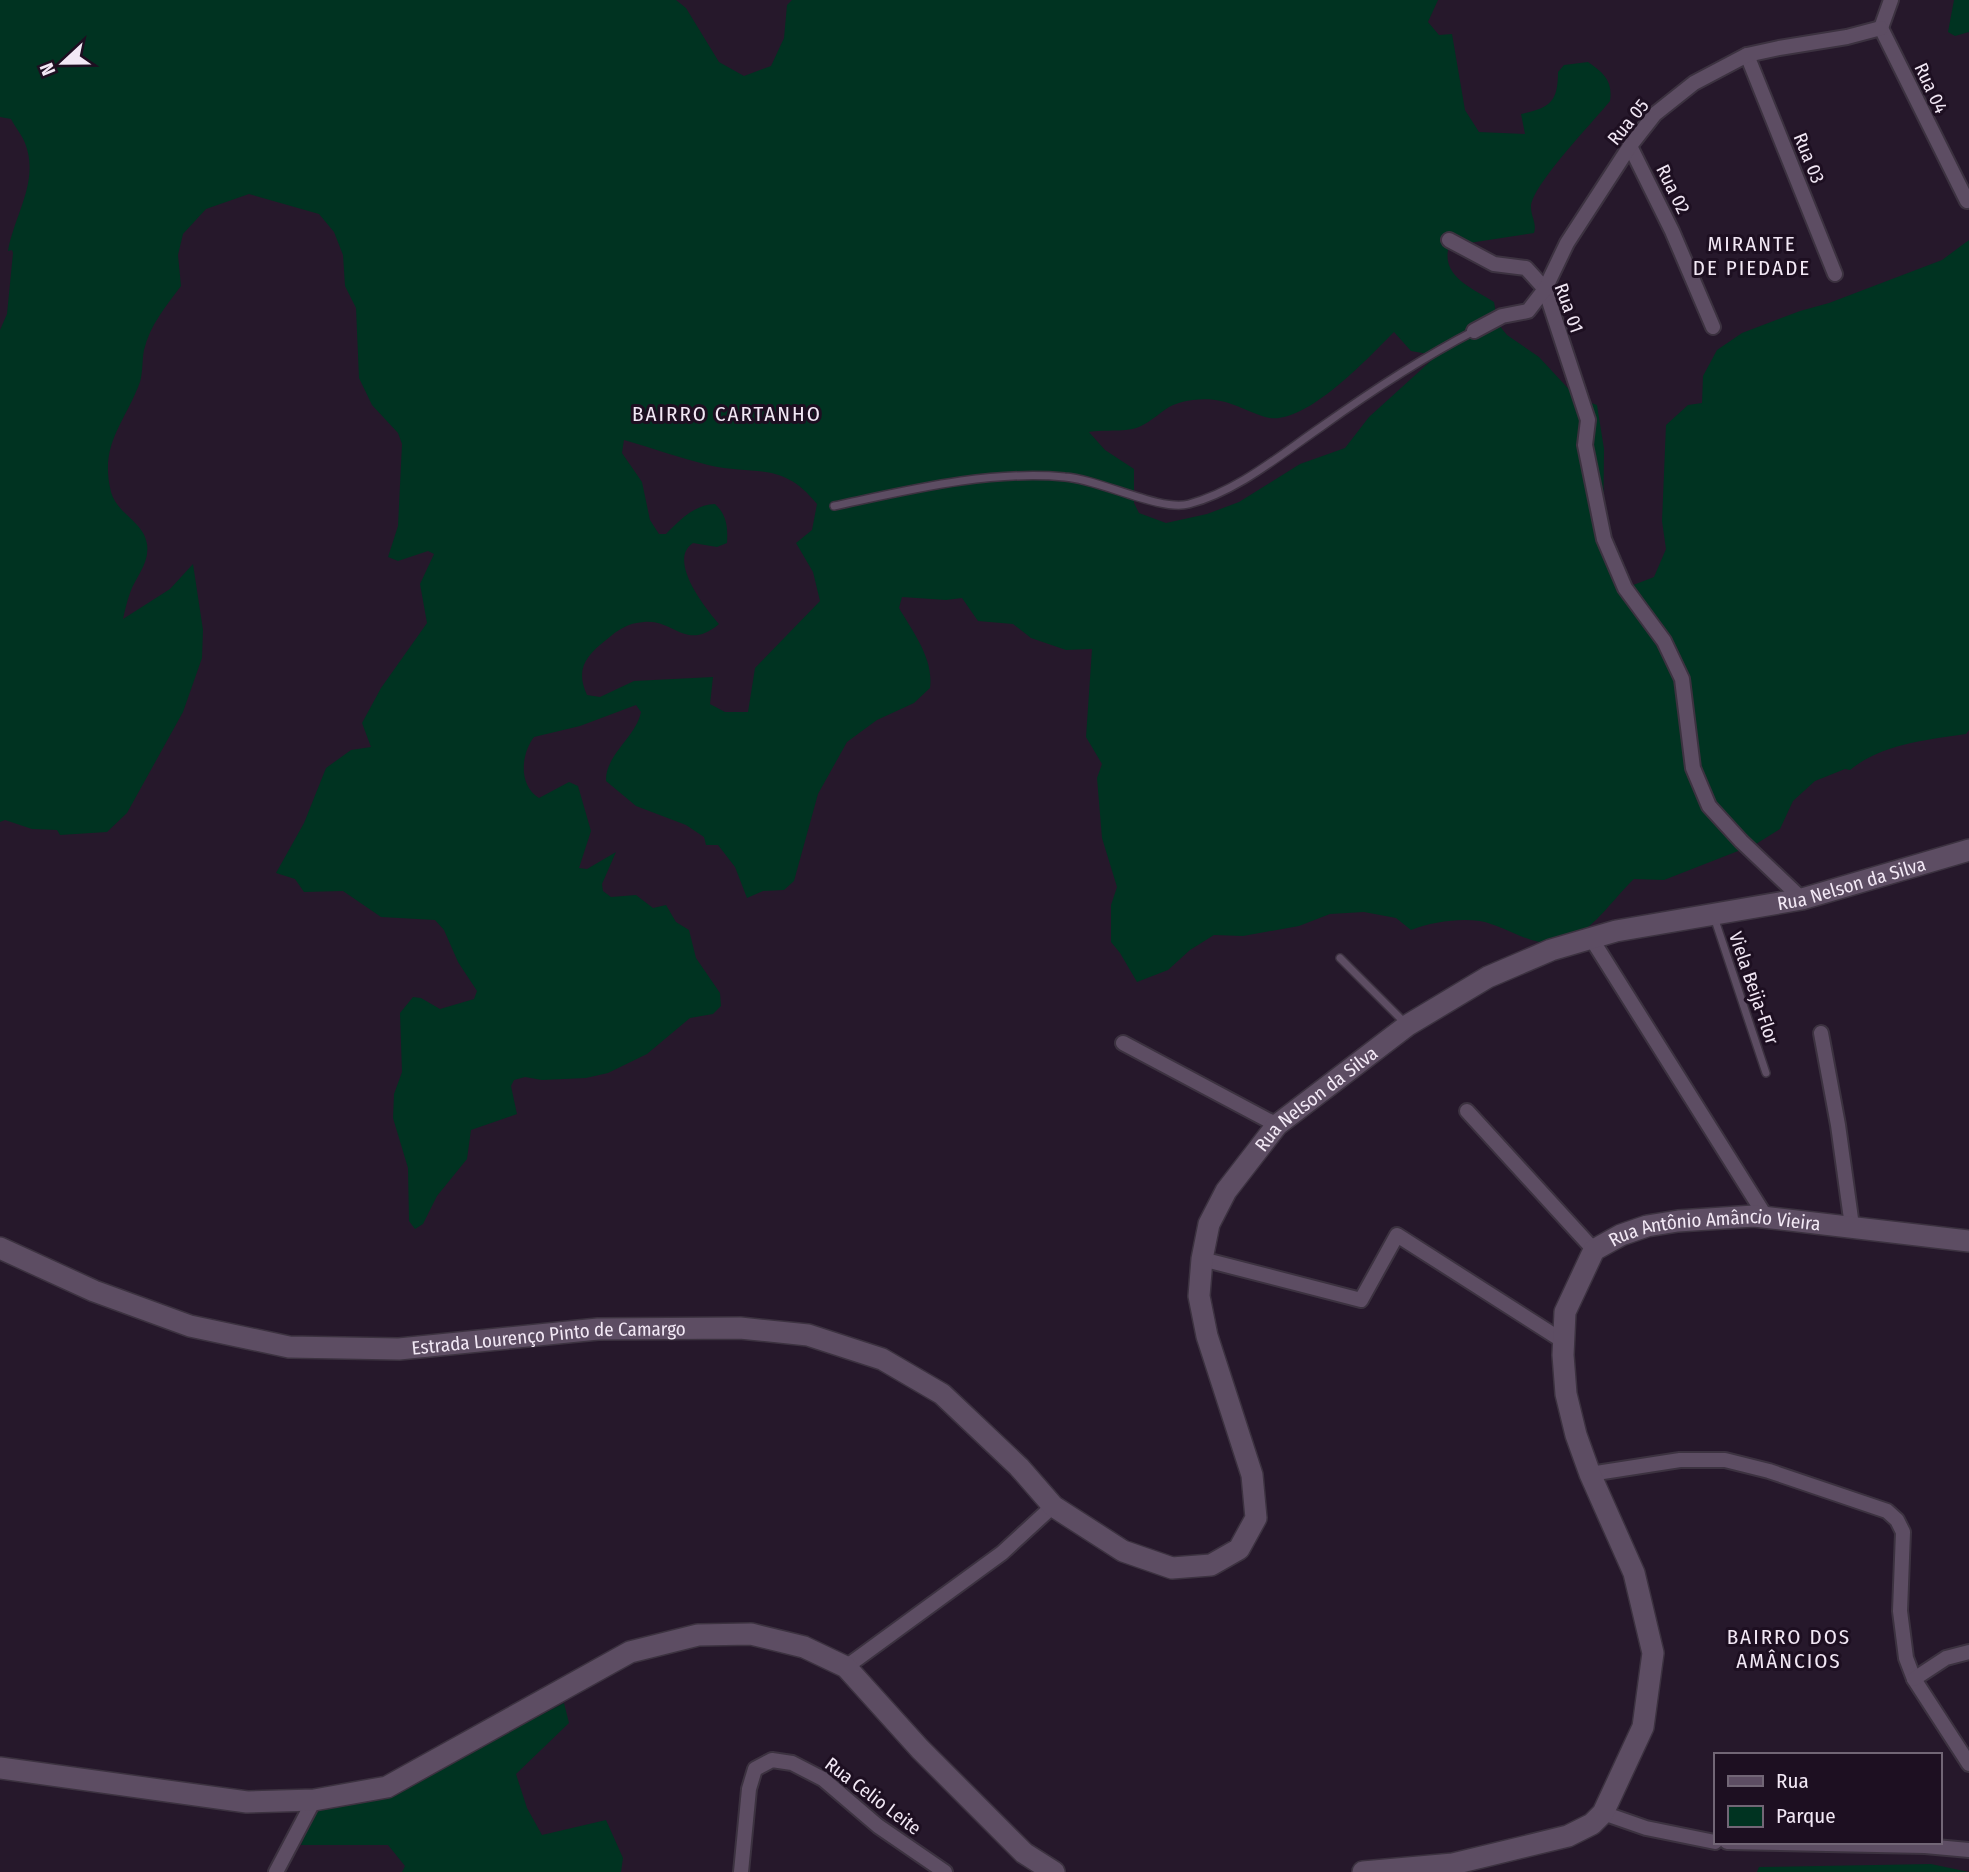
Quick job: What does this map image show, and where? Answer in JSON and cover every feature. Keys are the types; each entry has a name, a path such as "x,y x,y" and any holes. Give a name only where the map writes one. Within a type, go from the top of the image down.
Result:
{"street":[{"path":"1881,28 1891,0"},
{"name":"Rua 05","path":"1475,331 1502,316 1528,311 1545,289 1567,243 1630,146 1655,114 1694,83 1747,55 1847,37 1881,28"},
{"name":"Rua 04","path":"1881,28 1967,201"},
{"name":"Rua 03","path":"1747,55 1835,274"},
{"name":"Rua 02","path":"1630,146 1672,231 1713,327"},
{"name":"Rua 01","path":"1449,240 1494,264 1526,268 1545,289 1588,420 1585,445 1604,539 1625,588 1664,640 1682,679 1693,768 1709,806 1741,841 1802,899"},
{"name":"Rua Nelson da Silva","path":"1053,1506 1123,1551 1172,1568 1211,1565 1239,1549 1256,1518 1252,1475 1207,1336 1199,1296 1202,1259 1209,1224 1226,1191 1277,1125 1408,1026 1488,978 1551,950 1616,931 1802,899 1969,850"},
{"path":"1591,938 1766,1217"},
{"path":"1821,1033 1838,1125 1852,1226"},
{"path":"1123,1043 1277,1125"},
{"path":"1468,1111 1594,1250"},
{"name":"Rua Antônio Amâncio Vieira","path":"1603,1813 1643,1727 1653,1653 1634,1573 1590,1474 1576,1435 1566,1394 1563,1341 1565,1312 1594,1250 1620,1235 1647,1226 1678,1221 1766,1217 1969,1241"},
{"path":"1202,1259 1361,1300 1397,1235 1563,1341"},
{"name":"Estrada Lourenço Pinto de Camargo","path":"0,1248 94,1291 190,1326 289,1347 399,1349 598,1329 740,1328 808,1335 882,1359 942,1394 1019,1467 1053,1506"},
{"path":"1590,1474 1680,1460 1726,1460 1769,1471 1887,1511 1897,1520 1903,1532 1900,1611 1906,1658 1914,1679 1969,1764"},
{"path":"846,1667 1002,1553 1053,1506"},
{"path":"0,1768 247,1802 314,1800 387,1787 630,1652 698,1635 751,1634 804,1647 846,1667 920,1749 1024,1853 1054,1872"},
{"path":"1914,1679 1946,1658 1969,1652"},
{"name":"Rua Celio Leite","path":"741,1872 749,1789 755,1769 772,1760 792,1763 823,1779 878,1826 945,1872"},
{"path":"276,1872 314,1800"},
{"path":"1363,1872 1453,1864 1568,1836 1592,1824 1603,1813 1646,1828 1714,1842"},
{"path":"1826,1844 1925,1846 1969,1850"}],"lane":[{"path":"834,506 913,490 1011,475 1068,477 1117,489 1164,505 1185,505 1210,497 1248,477 1425,357 1475,331"},
{"name":"Viela Beija-Flor","path":"1712,913 1766,1073"},
{"path":"1340,958 1408,1026"}],"green space":[{"path":"0,0 676,0 686,8 719,62 744,76 771,66 784,38 787,5 792,0 1438,0 1428,22 1439,35 1452,34 1465,110 1479,132 1525,134 1521,114 1539,109 1550,102 1556,90 1558,72 1564,65 1588,62 1603,74 1609,83 1610,101 1552,169 1534,197 1531,207 1534,233 1456,245 1448,250 1448,260 1450,268 1462,282 1494,302 1498,324 1507,335 1539,357 1577,398 1597,405 1604,449 1603,538 1623,589 1654,577 1666,549 1662,521 1666,425 1688,405 1702,403 1703,376 1717,350 1742,333 1942,260 1969,240 1969,730 1966,734 1890,749 1850,770 1845,769 1815,781 1793,801 1780,829 1756,844 1664,880 1634,879 1581,933 1560,942 1537,942 1480,921 1445,921 1411,930 1396,918 1364,912 1330,914 1299,926 1243,936 1214,935 1190,950 1168,970 1137,982 1111,942 1111,905 1117,887 1102,838 1097,778 1102,764 1086,737 1092,649 1066,650 1031,638 1013,624 978,621 962,598 946,600 902,597 899,608 926,656 930,688 914,703 877,720 847,742 818,794 794,881 784,890 763,891 747,898 735,867 718,845 706,845 704,837 686,825 636,806 606,781 610,763 638,721 641,712 636,705 580,726 534,737 524,760 525,777 532,792 539,798 569,782 578,786 591,831 579,868 587,869 616,852 602,884 603,891 611,897 636,895 653,908 666,905 676,922 689,930 696,958 720,993 721,1006 713,1014 690,1018 647,1054 608,1073 586,1078 542,1080 525,1077 514,1080 511,1086 517,1114 471,1130 467,1159 437,1196 423,1224 415,1229 409,1221 408,1168 393,1118 394,1094 402,1072 400,1013 413,997 421,998 440,1009 474,999 477,991 458,962 444,930 435,920 381,917 343,891 304,892 295,879 276,873 304,823 326,768 351,750 371,747 362,723 381,688 427,623 420,584 434,554 428,551 398,561 388,557 398,526 402,444 398,433 372,405 359,378 356,308 345,286 343,255 334,232 319,214 249,194 206,209 183,234 178,255 181,286 150,332 144,350 140,382 111,447 108,475 114,500 141,530 147,544 145,563 130,593 123,619 170,589 193,564 203,630 202,658 183,712 127,813 107,832 60,835 57,830 32,829 5,820 0,822 0,330 7,314 13,253 12,250 8,251 30,171 29,157 22,137 11,119 0,117","holes":["1394,332 1411,351 1434,355 1434,358 1369,417 1345,448 1300,464 1239,502 1207,514 1166,523 1139,513 1134,503 1134,469 1105,450 1089,432 1135,428 1169,407 1204,399 1222,401 1265,417 1280,418 1316,402 1352,373","624,440 708,465 780,475 804,490 817,504 812,530 796,543 813,572 820,601 755,668 748,712 725,712 710,704 713,677 634,681 600,697 587,695 582,678 584,664 599,646 623,628 654,622 689,635 698,635 719,624 691,584 684,561 686,551 693,543 717,547 727,543 727,527 722,513 715,504 707,505 694,510 666,534 659,534 650,520 642,482 622,453"]},
{"path":"1954,0 1969,0 1969,32 1955,36 1948,32"},
{"path":"564,1703 569,1723 516,1774 527,1808 542,1835 606,1820 623,1858 621,1872 402,1872 405,1866 388,1845 301,1845 315,1811 380,1799"},
{"path":"1931,1864 1969,1872 1757,1872 1759,1867"}],"district":[{"name":"MIRANTE DE PIEDADE","path":"1752,256"},
{"name":"BAIRRO CARTANHO","path":"727,414"},
{"name":"BAIRRO DOS AMÂNCIOS","path":"1789,1649"}]}
